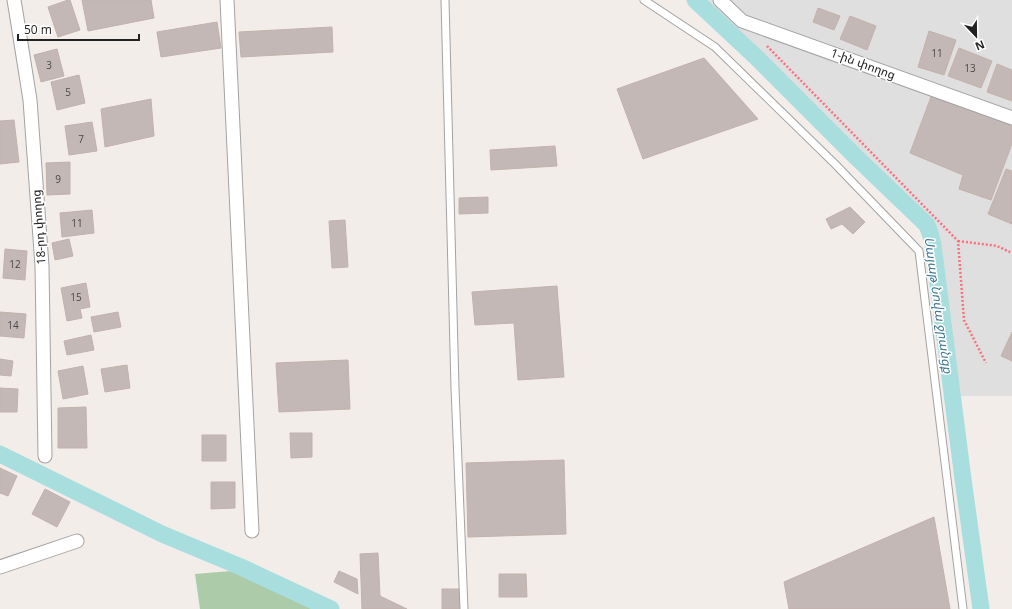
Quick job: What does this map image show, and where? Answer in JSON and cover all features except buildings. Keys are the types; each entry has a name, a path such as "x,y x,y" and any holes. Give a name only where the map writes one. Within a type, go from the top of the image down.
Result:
{"street":[{"name":"18-րդ փողոց","path":"14,0 30,100 42,266 45,456"},
{"path":"227,0 252,531"},
{"name":"1-ին փողոց","path":"720,0 742,21 1012,118"},
{"path":"0,567 77,541"}],"lane":[{"path":"445,0 454,388 464,609"},
{"path":"644,0 715,47 835,164 919,251 963,609"}],"path":[{"path":"764,44 958,241 997,246 1012,253"},
{"path":"958,241 964,320 986,363"}],"shaded area":[{"path":"687,0 1012,0 1012,396 956,396 941,243 835,144"}],"green space":[{"path":"231,571 312,609 200,609 195,574"}],"waterway":[{"name":"Սայաթ Նովա ջրանցք","path":"695,0 756,57 856,157 927,225 933,245 981,609"},
{"path":"0,454 162,534 241,567 331,609"}]}
